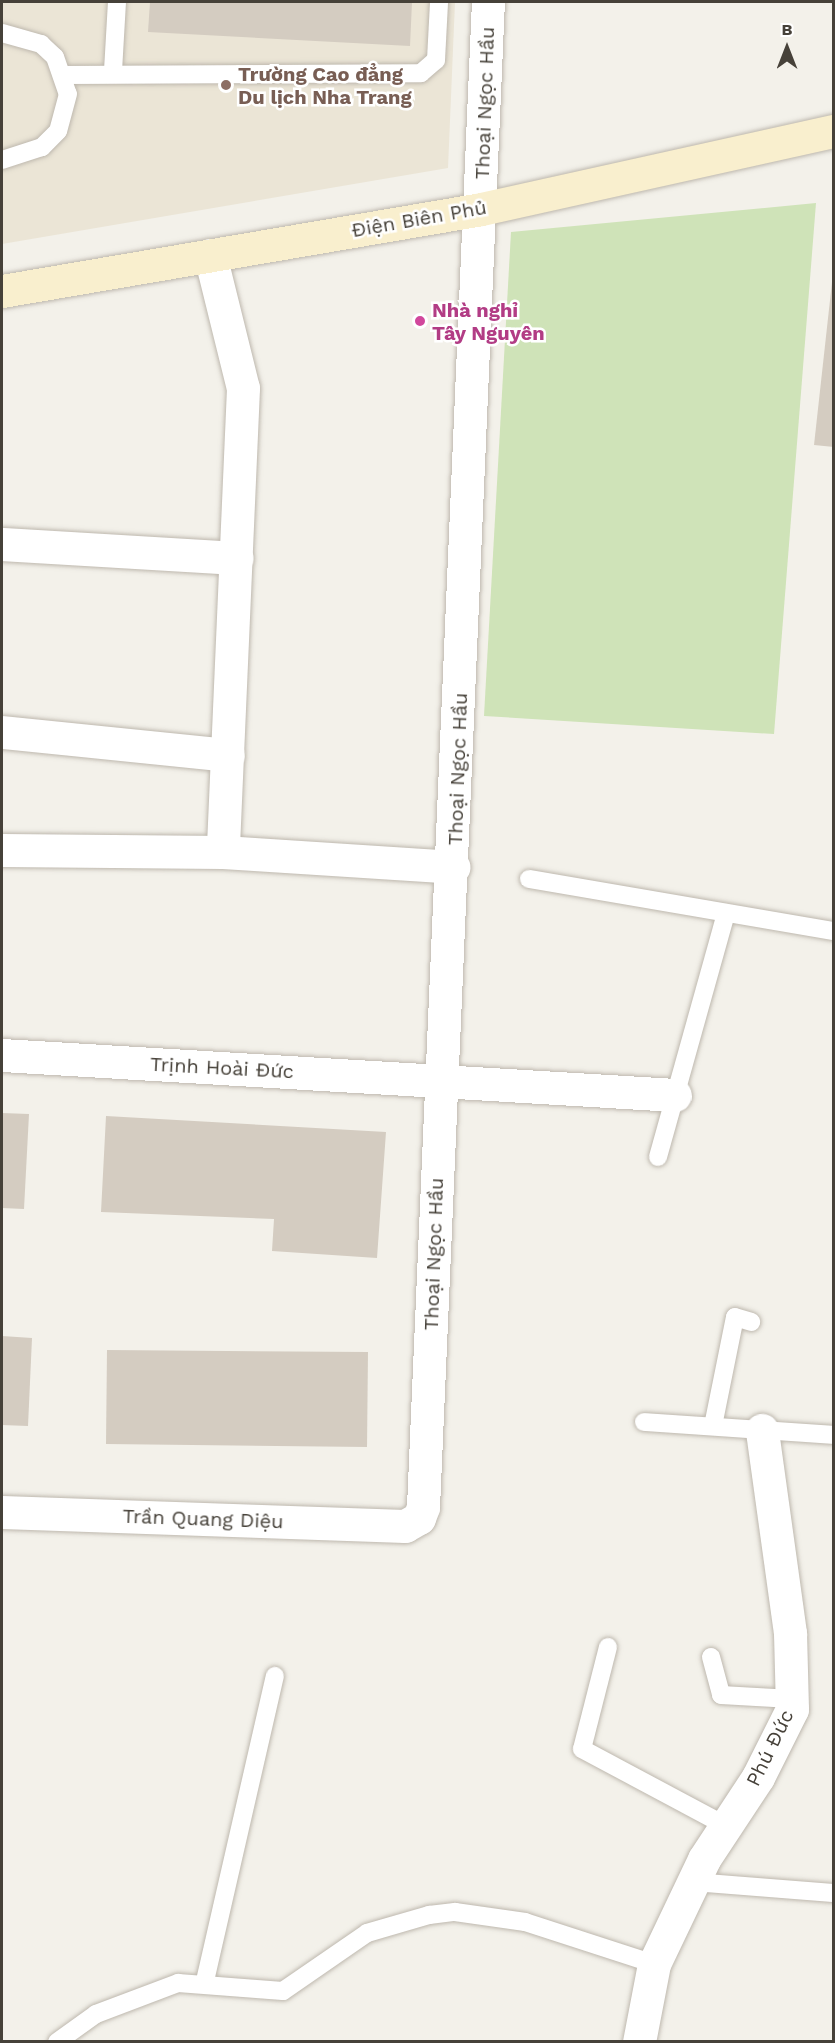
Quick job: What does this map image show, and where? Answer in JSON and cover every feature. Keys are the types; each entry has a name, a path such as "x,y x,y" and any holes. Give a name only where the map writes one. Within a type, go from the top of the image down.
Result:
{"street":[{"name":"Thoại Ngọc Hầu","path":"405,1526 419,1518 427,1489 488,2"},
{"name":"Điện Biên Phủ","path":"2,291 481,209 834,131"},
{"path":"210,255 243,388 223,852"},
{"path":"2,544 237,558"},
{"path":"2,732 228,755"},
{"path":"2,850 223,852 454,867"},
{"name":"Trịnh Hoài Đức","path":"2,1055 675,1095"},
{"name":"Phú Đức","path":"639,2042 654,1964 693,1882 758,1778 792,1709 790,1633 762,1430"},
{"name":"Trần Quang Diệu","path":"2,1512 405,1526"}],"lane":[{"path":"113,70 117,2"},
{"path":"64,75 113,70 421,73 436,60 439,2"},
{"path":"2,33 41,44 64,75 68,94 58,131 42,147 2,160"},
{"path":"529,879 834,931"},
{"path":"658,1157 726,913"},
{"path":"713,1426 735,1317 751,1322"},
{"path":"644,1422 834,1435"},
{"path":"608,1647 582,1749 726,1826"},
{"path":"711,1657 721,1695 792,1700"},
{"path":"205,1981 276,1676"},
{"path":"693,1882 834,1893"},
{"path":"57,2042 96,2014 153,1990 205,1981 284,1991 367,1934 455,1912 525,1922 654,1964"}],"shaded area":[{"name":"Trường Cao đẳng Du lịch Nha Trang","path":"2,2 455,2 448,168 2,244"}],"green space":[{"path":"816,203 774,734 484,716 511,232"}],"building":[{"path":"150,2 412,2 410,46 148,32"},
{"path":"834,264 834,447 814,445"},
{"path":"2,1113 29,1114 24,1209 2,1208"},
{"path":"106,1116 386,1132 377,1258 272,1251 274,1219 101,1212"},
{"path":"2,1336 32,1338 28,1426 2,1425"},
{"path":"107,1350 368,1352 367,1447 106,1444"}],"place":[{"name":"Trường Cao đẳng Du lịch Nha Trang","path":"226,85"},
{"name":"Nhà nghỉ Tây Nguyên","path":"420,321"}]}
